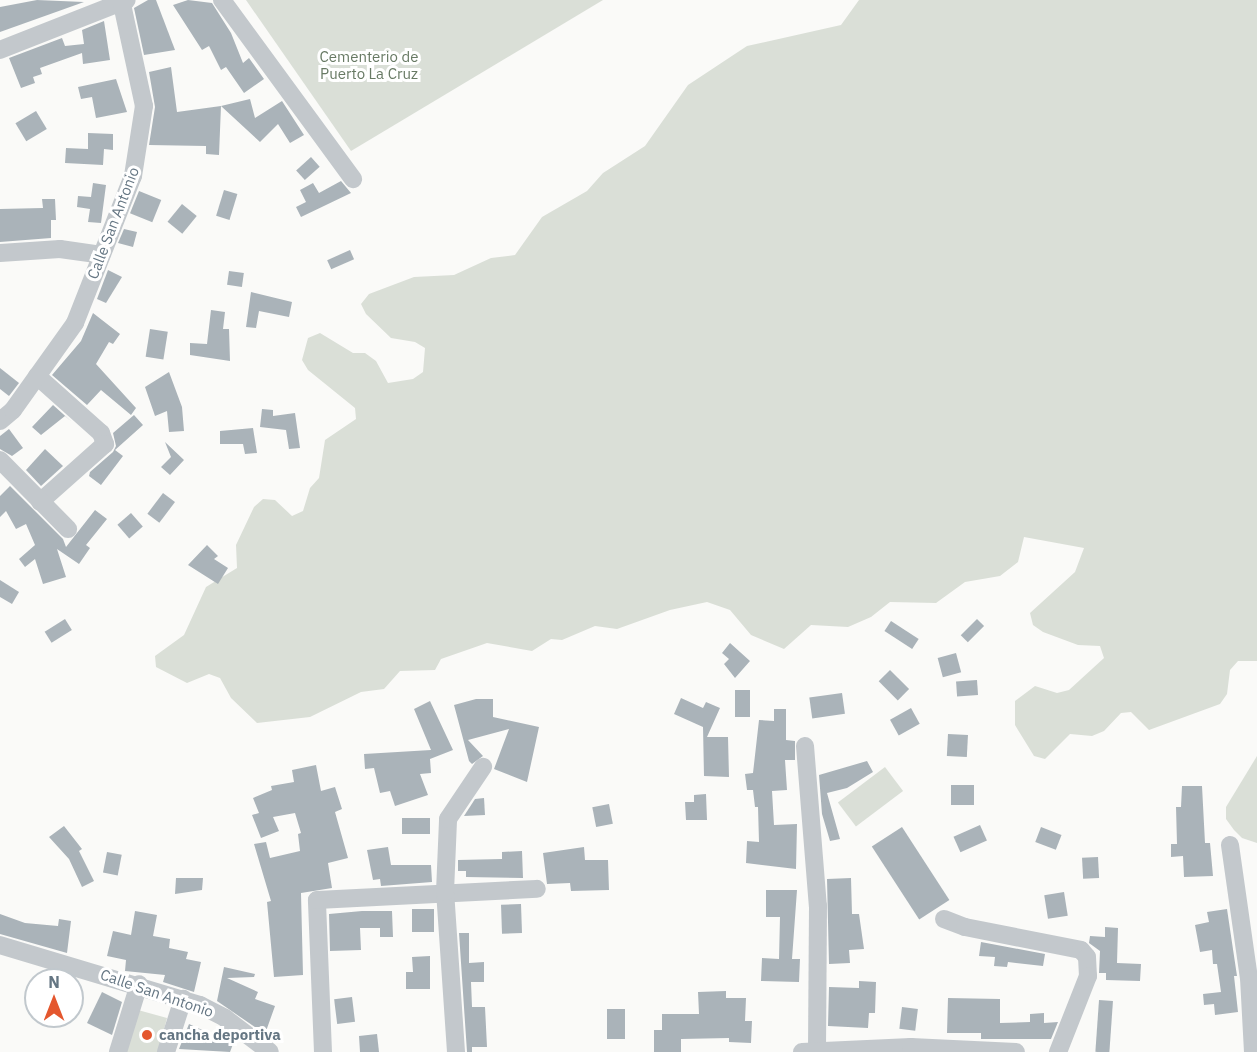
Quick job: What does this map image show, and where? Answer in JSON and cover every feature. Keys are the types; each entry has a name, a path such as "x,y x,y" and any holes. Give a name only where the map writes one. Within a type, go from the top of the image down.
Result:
{"street":[{"path":"222,0 353,179"},
{"path":"0,50 123,1"},
{"name":"Calle San Antonio","path":"4,410 37,376 75,322 133,176 144,125 136,58 123,1"},
{"path":"0,253 60,249 102,255"},
{"path":"37,376 101,433 105,444 40,502"},
{"path":"0,460 68,530"},
{"path":"805,746 818,906 809,1051 1016,1052"},
{"path":"456,1052 444,892 447,819 483,766"},
{"path":"1230,845 1249,978 1253,1052"},
{"path":"323,1052 317,900 537,888"},
{"path":"944,919 965,927 1081,950 1087,957 1088,976 1058,1052"},
{"name":"Calle San Antonio","path":"0,945 139,984 183,999 225,1018 270,1052"},
{"path":"117,1052 139,984"},
{"path":"166,1052 183,999"}],"green space":[{"name":"Cementerio de Puerto La Cruz","path":"246,0 603,0 351,151"},
{"path":"859,0 1257,0 1257,661 1238,661 1230,670 1227,694 1220,704 1149,730 1131,712 1121,713 1104,731 1092,736 1070,734 1045,759 1034,756 1015,725 1015,701 1035,686 1057,693 1069,690 1104,658 1100,646 1078,645 1043,632 1033,625 1030,613 1075,572 1084,548 1024,537 1018,562 1000,576 965,582 936,603 890,602 871,617 848,627 811,625 784,649 751,635 730,610 707,602 670,610 617,629 595,626 562,640 551,639 532,651 487,643 441,659 435,670 400,671 384,689 361,692 310,717 257,723 231,698 220,678 209,674 187,683 156,667 155,656 184,635 206,587 237,568 236,545 254,507 263,499 275,500 292,516 303,511 310,488 319,478 325,440 356,419 355,408 308,370 302,360 308,338 320,333 353,353 365,353 376,361 388,383 413,379 423,372 425,348 415,342 391,338 366,314 361,304 369,294 414,277 454,275 491,258 515,255 542,217 587,191 603,173 645,146 688,85 747,46 841,25"},
{"path":"1257,756 1257,843 1242,838 1234,830 1226,819 1226,807"},
{"path":"885,767 903,791 856,826 838,803"},
{"name":"cancha deportiva","path":"138,1010 167,1018 158,1052 126,1052"}],"building":[{"path":"37,0 84,2 0,32 0,7"},
{"path":"148,0 156,0 175,50 144,55 134,8"},
{"path":"188,0 212,3 231,33 243,63 249,58 264,79 244,93 226,67 221,70 209,46 202,50 173,5"},
{"path":"104,21 110,60 83,64 82,53 40,68 42,74 33,77 35,83 21,88 9,58 62,38 65,46 84,44 82,30"},
{"path":"171,67 177,112 221,106 219,155 206,154 206,146 149,145 155,107 149,72"},
{"path":"116,79 127,112 96,118 92,97 81,99 78,87"},
{"path":"250,99 255,118 282,101 304,135 290,143 278,124 260,142 221,106"},
{"path":"36,111 47,129 26,141 15,123"},
{"path":"88,133 113,134 113,150 104,149 103,165 65,163 66,148 88,149"},
{"path":"311,157 320,167 305,180 296,170"},
{"path":"341,181 351,193 301,217 296,207 306,202 300,190 313,183 319,193"},
{"path":"93,183 106,185 101,223 88,222 90,209 77,207 78,196 91,197"},
{"path":"224,190 237,194 229,220 216,216"},
{"path":"139,191 161,200 152,222 130,213"},
{"path":"42,199 55,199 56,220 51,220 51,238 0,242 0,209 43,208"},
{"path":"182,204 197,216 182,234 168,222"},
{"path":"124,229 137,232 133,247 118,243"},
{"path":"350,250 354,259 331,269 327,260"},
{"path":"108,270 122,277 106,303 97,299"},
{"path":"229,271 244,273 242,287 227,285"},
{"path":"251,292 292,302 289,317 259,311 256,328 246,327"},
{"path":"211,310 225,312 223,329 229,329 230,361 190,355 190,343 207,344"},
{"path":"93,313 120,334 113,344 109,342 96,364 136,408 131,415 101,390 87,405 52,375 81,341"},
{"path":"150,329 168,332 163,359 146,357"},
{"path":"0,368 19,383 9,396 0,389"},
{"path":"169,372 182,407 184,431 169,432 167,411 155,416 145,387"},
{"path":"53,405 72,422 65,416 41,435 32,427"},
{"path":"262,409 273,410 273,416 295,413 300,448 289,449 286,430 260,427"},
{"path":"134,415 143,425 115,450 123,456 101,485 89,476 90,472 113,452 116,446 113,433"},
{"path":"253,428 257,453 245,454 243,444 220,444 220,431"},
{"path":"9,429 23,448 12,456 0,449 0,436"},
{"path":"165,442 184,460 170,475 161,467 171,457"},
{"path":"45,449 63,466 41,486 26,470"},
{"path":"10,486 63,539 66,547 95,510 107,519 86,545 90,548 79,564 57,549 66,577 43,584 35,559 25,567 19,559 35,545 26,524 16,529 6,511 0,517 0,496"},
{"path":"163,493 175,502 159,523 147,514"},
{"path":"131,513 143,527 129,538 117,525"},
{"path":"207,545 218,556 214,559 228,568 218,584 188,565"},
{"path":"0,580 19,592 12,604 0,597"},
{"path":"65,619 72,630 52,643 45,632"},
{"path":"977,619 984,626 968,642 961,635"},
{"path":"891,621 919,639 912,649 884,631"},
{"path":"730,643 750,661 735,678 724,664 729,659 722,653"},
{"path":"956,653 961,672 943,677 938,658"},
{"path":"890,670 909,689 898,700 879,681"},
{"path":"977,680 978,695 957,696 956,681"},
{"path":"735,690 750,690 750,717 735,717"},
{"path":"842,693 845,714 812,718 809,698"},
{"path":"681,698 703,708 706,702 720,708 707,737 728,737 729,777 704,776 703,727 674,714"},
{"path":"476,699 493,699 493,717 539,727 527,782 494,769 509,729 468,740 483,756 472,764 469,761 454,705"},
{"path":"430,701 453,750 430,759 431,773 420,774 428,795 395,806 390,791 380,793 374,768 365,769 364,754 431,750 414,709"},
{"path":"911,708 920,724 899,735 890,720"},
{"path":"774,709 786,709 786,740 795,741 795,760 785,760 787,790 772,791 774,825 797,824 796,869 746,863 747,841 759,842 758,807 755,807 753,790 747,790 745,774 753,773 759,720 774,721"},
{"path":"948,734 968,735 967,757 947,756"},
{"path":"867,761 873,772 847,788 827,793 840,839 830,841 822,814 819,775"},
{"path":"316,765 321,791 335,787 342,809 335,812 348,858 328,863 332,888 301,893 303,975 274,977 267,902 271,901 254,844 266,842 270,858 300,851 298,834 301,833 295,813 273,817 279,831 261,838 252,815 259,813 253,798 272,790 271,786 294,782 292,770"},
{"path":"951,785 974,785 974,805 951,805"},
{"path":"1182,786 1202,786 1205,843 1210,843 1213,876 1184,877 1183,856 1171,857 1171,844 1177,844 1176,807 1181,807"},
{"path":"706,794 707,820 686,820 685,802 694,802 694,795"},
{"path":"484,798 485,815 464,816 475,799"},
{"path":"609,804 613,824 596,827 592,807"},
{"path":"402,818 430,818 430,834 402,834"},
{"path":"980,825 987,841 960,852 954,837"},
{"path":"64,826 82,849 79,851 94,881 82,887 69,859 49,837"},
{"path":"902,827 949,900 919,920 872,847"},
{"path":"1041,827 1062,835 1056,850 1035,842"},
{"path":"388,847 391,865 431,865 432,882 381,886 380,879 373,880 367,850"},
{"path":"584,847 585,860 608,860 609,890 571,891 570,883 547,884 543,853"},
{"path":"522,851 523,878 466,877 466,871 458,871 458,860 502,859 502,852"},
{"path":"107,852 122,855 118,875 103,873"},
{"path":"1098,857 1099,878 1083,879 1082,858"},
{"path":"176,878 203,878 202,890 175,894"},
{"path":"851,878 852,914 859,914 864,949 849,950 850,963 829,964 827,879"},
{"path":"766,890 797,890 792,959 800,959 799,982 761,981 762,958 779,959 780,917 766,917"},
{"path":"1064,892 1068,916 1048,919 1044,895"},
{"path":"521,904 522,933 502,934 501,905"},
{"path":"412,909 434,909 434,932 412,932"},
{"path":"1227,909 1237,976 1234,976 1238,1012 1215,1015 1214,1004 1204,1005 1203,994 1221,992 1217,964 1213,964 1212,950 1200,952 1195,925 1209,922 1207,912"},
{"path":"135,911 157,915 153,936 170,939 169,948 188,952 186,959 201,962 194,992 163,982 165,975 125,971 126,960 107,956 113,931 131,935"},
{"path":"392,911 393,937 380,937 380,928 360,928 361,950 330,951 329,914"},
{"path":"0,914 25,923 58,926 59,919 71,921 67,953 0,934"},
{"path":"1105,927 1118,928 1117,963 1141,964 1140,981 1106,980 1106,973 1099,973 1100,951 1089,943 1090,936 1105,937"},
{"path":"459,933 469,933 469,963 484,962 484,982 471,982 472,1007 485,1007 487,1047 472,1047 472,1052 467,1052"},
{"path":"981,942 1045,954 1043,966 1008,962 1007,967 994,966 995,957 979,956"},
{"path":"430,956 430,989 406,989 406,972 413,972 412,957"},
{"path":"224,967 255,974 254,977 227,978 258,992 255,999 275,1006 265,1034 217,1001"},
{"path":"859,981 876,982 875,1013 869,1013 868,1028 828,1026 829,987 859,988"},
{"path":"726,991 726,998 746,998 745,1021 752,1021 751,1043 729,1042 729,1038 681,1039 681,1052 654,1052 654,1030 662,1030 662,1014 699,1014 698,992"},
{"path":"102,992 122,1002 112,1035 87,1023"},
{"path":"352,997 355,1022 337,1024 334,999"},
{"path":"948,998 1000,999 1000,1023 1030,1022 1030,1014 1044,1013 1044,1023 1058,1022 1051,1039 981,1039 981,1033 947,1033"},
{"path":"1099,1000 1113,1001 1109,1052 1095,1052"},
{"path":"902,1007 918,1009 915,1031 899,1029"},
{"path":"607,1009 625,1009 625,1039 607,1039"},
{"path":"189,1024 233,1044 230,1052 179,1049"},
{"path":"377,1034 379,1052 360,1052 359,1036"}],"place":[{"name":"cancha deportiva","path":"147,1035"}]}
